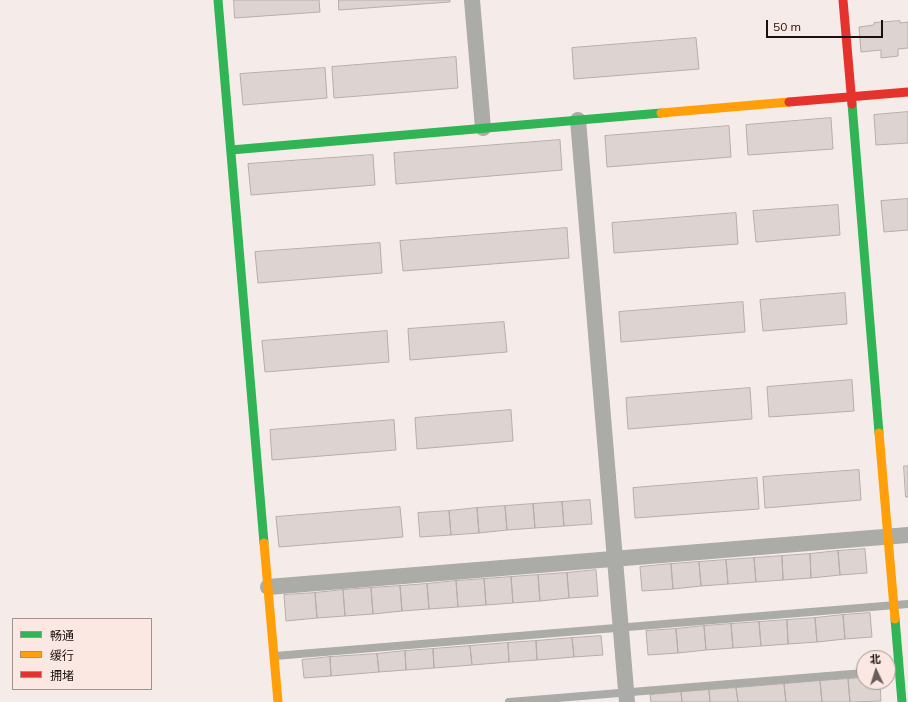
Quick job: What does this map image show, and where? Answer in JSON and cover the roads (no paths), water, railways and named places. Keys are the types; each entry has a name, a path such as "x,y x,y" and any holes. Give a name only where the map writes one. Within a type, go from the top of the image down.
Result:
{"street":[{"path":"218,0 278,702"},
{"path":"472,0 483,128"},
{"path":"843,0 902,702"},
{"path":"231,150 908,92"},
{"path":"578,120 627,697"},
{"path":"268,587 908,536"}],"lane":[{"path":"274,656 908,604"},
{"path":"509,702 627,697 856,674"}]}
